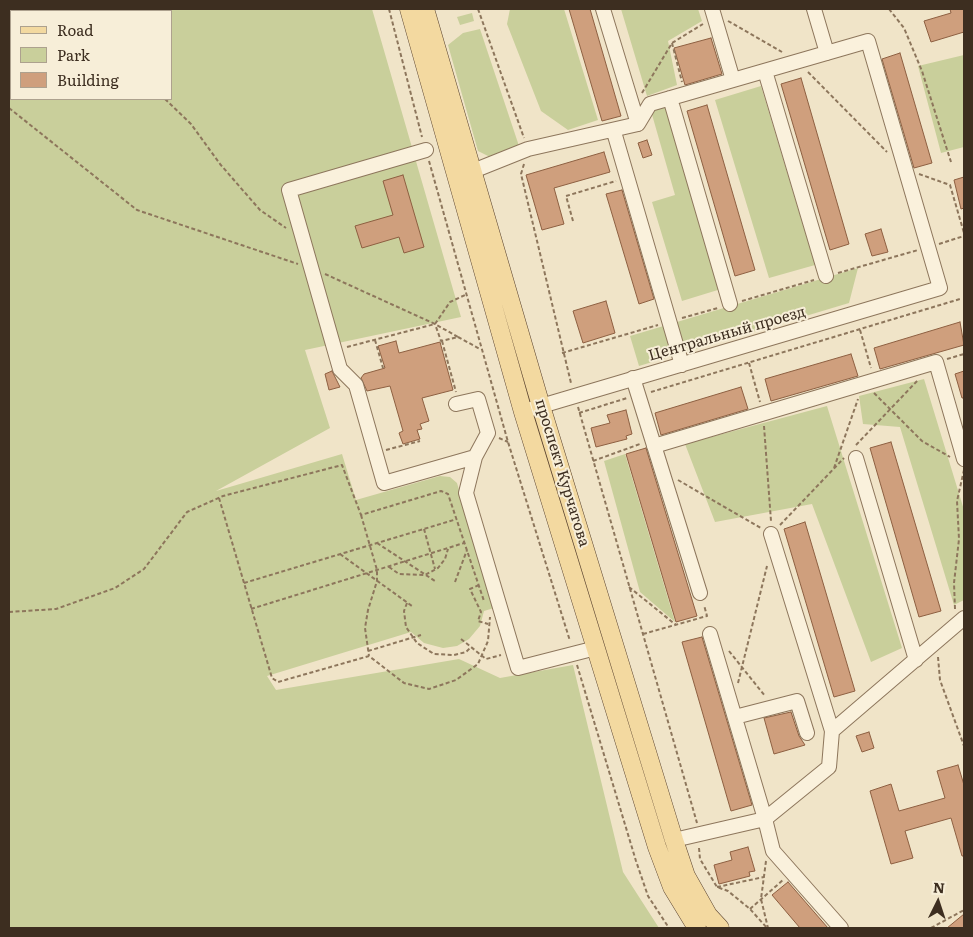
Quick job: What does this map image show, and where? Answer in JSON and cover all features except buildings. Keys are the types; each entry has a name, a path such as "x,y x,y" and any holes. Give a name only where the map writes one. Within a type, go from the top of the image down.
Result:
{"main road":[{"name":"проспект Курчатова","path":"409,9 523,412 657,847 672,886 700,923 720,928"},
{"name":"проспект Курчатова","path":"425,9 541,406 700,923"}],"street":[{"path":"603,9 638,124"},
{"path":"814,9 827,53"},
{"path":"714,13 733,80"},
{"path":"473,171 528,149 614,132 638,124 650,104 868,41 928,247"},
{"path":"765,71 826,276"},
{"path":"670,98 730,304"},
{"path":"614,132 682,364"},
{"path":"426,150 289,190 340,369 356,385 384,483 475,457"},
{"name":"Центральный проезд","path":"523,412 940,288 928,247"},
{"path":"653,442 763,413 936,362 961,460"},
{"path":"633,378 700,593"},
{"path":"458,404 478,399 488,432 475,457 466,493 518,668 596,648"},
{"path":"856,458 916,660"},
{"path":"674,840 765,819 829,767 832,731 772,537"},
{"path":"832,731 938,642 960,615"},
{"path":"710,634 773,851 841,928"},
{"path":"734,712 773,707 797,701 807,733"}],"path":[{"path":"388,9 481,349 636,861 648,896 669,928"},
{"path":"478,9 528,149 521,174 562,353 698,824 700,859 717,888 728,891 750,909 767,928"},
{"path":"889,9 904,28 922,70 952,162"},
{"path":"633,108 672,43 714,13 797,61 905,170 938,179 950,185 964,232"},
{"path":"672,43 685,94"},
{"path":"166,100 192,124 220,164 260,210 276,219 305,247"},
{"path":"9,108 136,210 311,268 435,324 481,349"},
{"path":"573,221 566,196 628,178"},
{"path":"562,353 964,236"},
{"path":"335,351 435,324 450,302 466,295"},
{"path":"579,412 960,300"},
{"path":"435,324 442,341 458,404"},
{"path":"860,330 869,381 922,441 943,455 961,460"},
{"path":"442,341 458,337"},
{"path":"375,340 383,368"},
{"path":"936,362 964,354"},
{"path":"734,712 742,666 772,537 763,413 749,363"},
{"path":"833,469 869,381"},
{"path":"376,454 420,441"},
{"path":"593,460 653,442"},
{"path":"9,612 56,609 115,588 144,569 187,512 219,498 342,465 361,515 377,570 377,581 368,610 365,628 369,656 404,683 429,689 456,680 478,664 482,655 488,641 489,624 487,609"},
{"path":"960,615 954,583 959,539 956,501 964,468"},
{"path":"662,471 772,537"},
{"path":"361,515 441,492 448,494 484,601"},
{"path":"219,498 272,678 278,682 369,656"},
{"path":"244,583 457,519"},
{"path":"424,529 435,570"},
{"path":"377,543 435,582"},
{"path":"252,609 465,543"},
{"path":"389,567 399,574 425,575 435,570 445,559 449,548"},
{"path":"455,582 467,550"},
{"path":"340,554 412,606"},
{"path":"479,585 470,588 481,612 478,621 489,624"},
{"path":"629,587 676,625"},
{"path":"643,634 707,616 700,593"},
{"path":"407,603 404,611 406,627 416,643 434,654 454,655 466,652 471,646"},
{"path":"368,651 421,635"},
{"path":"461,639 486,658 513,652"},
{"path":"938,642 940,680 964,746"},
{"path":"726,647 773,707"},
{"path":"766,860 761,899 767,928"},
{"path":"750,909 792,872"},
{"path":"717,888 764,877"},
{"path":"931,928 964,910"}],"green space":[{"path":"9,9 372,9 461,317 305,350 330,428 216,491 342,454 356,500 440,476 450,477 457,483 494,608 484,611 480,626 469,639 457,646 443,648 424,643 411,632 267,676 276,690 459,659 500,678 573,665 623,872 659,928 9,928"},
{"path":"510,9 564,9 598,120 568,130 541,111 507,24"},
{"path":"621,9 698,9 702,21 668,41 677,85 647,96"},
{"path":"472,13 474,21 460,25 457,17"},
{"path":"480,29 520,149 490,157 478,151 448,45 463,33"},
{"path":"964,55 964,147 941,153 918,66"},
{"path":"761,86 815,265 769,278 715,100"},
{"path":"668,106 721,289 682,301 652,202 675,195 651,111"},
{"path":"858,268 849,303 639,366 630,336"},
{"path":"924,379 964,510 964,600 954,605 900,427 863,424 859,396"},
{"path":"827,406 902,648 871,662 812,504 715,522 685,444"},
{"path":"625,454 675,622 640,592 604,461"}]}
